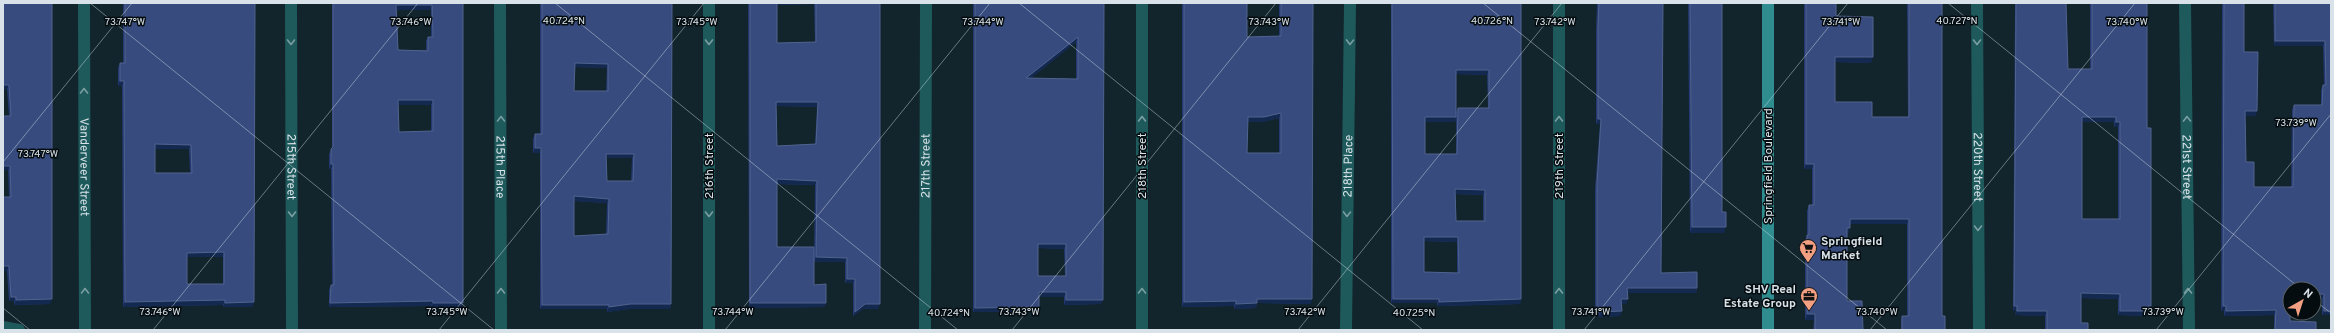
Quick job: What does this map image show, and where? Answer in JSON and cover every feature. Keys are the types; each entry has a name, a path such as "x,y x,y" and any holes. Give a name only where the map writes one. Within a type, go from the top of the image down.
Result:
{"main road":[{"name":"Springfield Boulevard","path":"1768,3 1768,330"}],"street":[{"name":"Vanderveer Street","path":"84,3 85,330"},
{"name":"215th Street","path":"291,3 292,330"},
{"name":"215th Place","path":"500,3 501,330"},
{"name":"216th Street","path":"708,330 709,3"},
{"name":"217th Street","path":"925,330 926,3"},
{"name":"218th Street","path":"1142,3 1142,330"},
{"name":"218th Place","path":"1346,330 1350,3"},
{"name":"219th Street","path":"1559,3 1559,330"},
{"name":"220th Street","path":"1977,3 1979,330"},
{"name":"221st Street","path":"2185,3 2189,330"},
{"path":"3,327 19,330"}],"building":[{"path":"3,3 52,3 52,299 16,300 16,297 11,297 9,266 3,266 3,197 11,197 10,166 3,166 3,116 11,116 9,85 3,85"},
{"path":"125,3 255,3 254,302 225,303 225,300 125,302 124,81 120,81 120,63 125,63","holes":["155,144 191,145 192,173 155,173","224,252 224,284 187,284 187,253"]},
{"path":"333,3 463,3 463,303 433,303 433,301 330,303 331,285 334,285 333,164 331,164 331,149 333,147","holes":["396,5 432,5 433,37 428,37 428,51 398,50","398,100 433,100 433,131 399,132"]},
{"path":"542,3 672,3 671,304 630,304 609,307 609,305 542,305 541,148 535,148 535,134 542,134","holes":["575,63 608,64 608,91 574,91","606,154 634,154 633,181 607,181","574,196 609,199 608,234 574,236"]},
{"path":"750,3 777,3 777,43 816,42 816,3 880,3 880,304 865,304 855,312 855,279 847,279 847,258 816,257 817,181 777,179 777,247 814,247 814,285 826,284 826,303 750,303","holes":["776,102 818,102 816,144 777,146"]},
{"path":"975,3 1104,3 1103,300 1066,300 1066,292 1039,292 1039,307 975,308","holes":["1078,37 1078,79 1026,78","1038,244 1066,244 1066,276 1038,276"]},
{"path":"1184,3 1247,3 1247,37 1281,36 1281,3 1313,3 1312,299 1257,299 1257,303 1236,304 1236,301 1184,302","holes":["1281,113 1281,153 1247,153 1248,117 1264,117"]},
{"path":"1392,3 1521,3 1521,299 1439,302 1439,299 1393,299","holes":["1456,70 1489,70 1489,108 1458,108 1457,154 1425,154 1425,117 1456,117","1455,189 1485,190 1485,221 1456,221","1424,237 1458,237 1459,273 1424,272"]},
{"path":"1599,3 1663,3 1661,273 1697,272 1697,288 1627,288 1628,299 1621,299 1622,311 1601,312 1601,308 1597,308 1597,184 1601,119 1598,119"},
{"path":"1690,3 1722,3 1722,212 1726,212 1726,227 1692,227"},
{"path":"1806,3 1836,3 1836,16 1873,17 1873,57 1835,57 1835,102 1872,102 1872,117 1909,117 1909,3 1942,3 1942,316 1945,316 1945,330 1902,330 1902,316 1909,316 1909,219 1850,219 1850,228 1847,228 1847,301 1862,301 1863,330 1815,330 1815,314 1807,314 1807,235 1809,235 1809,205 1814,205 1814,164 1806,164"},
{"path":"2016,3 2066,3 2068,69 2092,69 2092,3 2147,3 2147,128 2151,128 2151,306 2148,306 2147,311 2120,311 2120,294 2081,293 2081,323 2088,323 2088,330 2047,330 2047,311 2017,311 2017,306 2014,306","holes":["2082,117 2116,117 2116,122 2120,122 2120,219 2082,219"]},
{"path":"2224,3 2244,3 2244,52 2258,52 2257,111 2245,111 2246,162 2254,162 2254,187 2293,187 2294,105 2322,105 2323,85 2326,85 2325,41 2275,41 2275,3 2331,3 2331,311 2324,311 2322,281 2282,281 2282,321 2316,322 2316,330 2275,330 2276,310 2226,311 2226,306 2223,306"}],"place":[{"name":"Springfield Market","path":"1808,263"},
{"name":"SHV Real Estate Group","path":"1809,311"}]}
